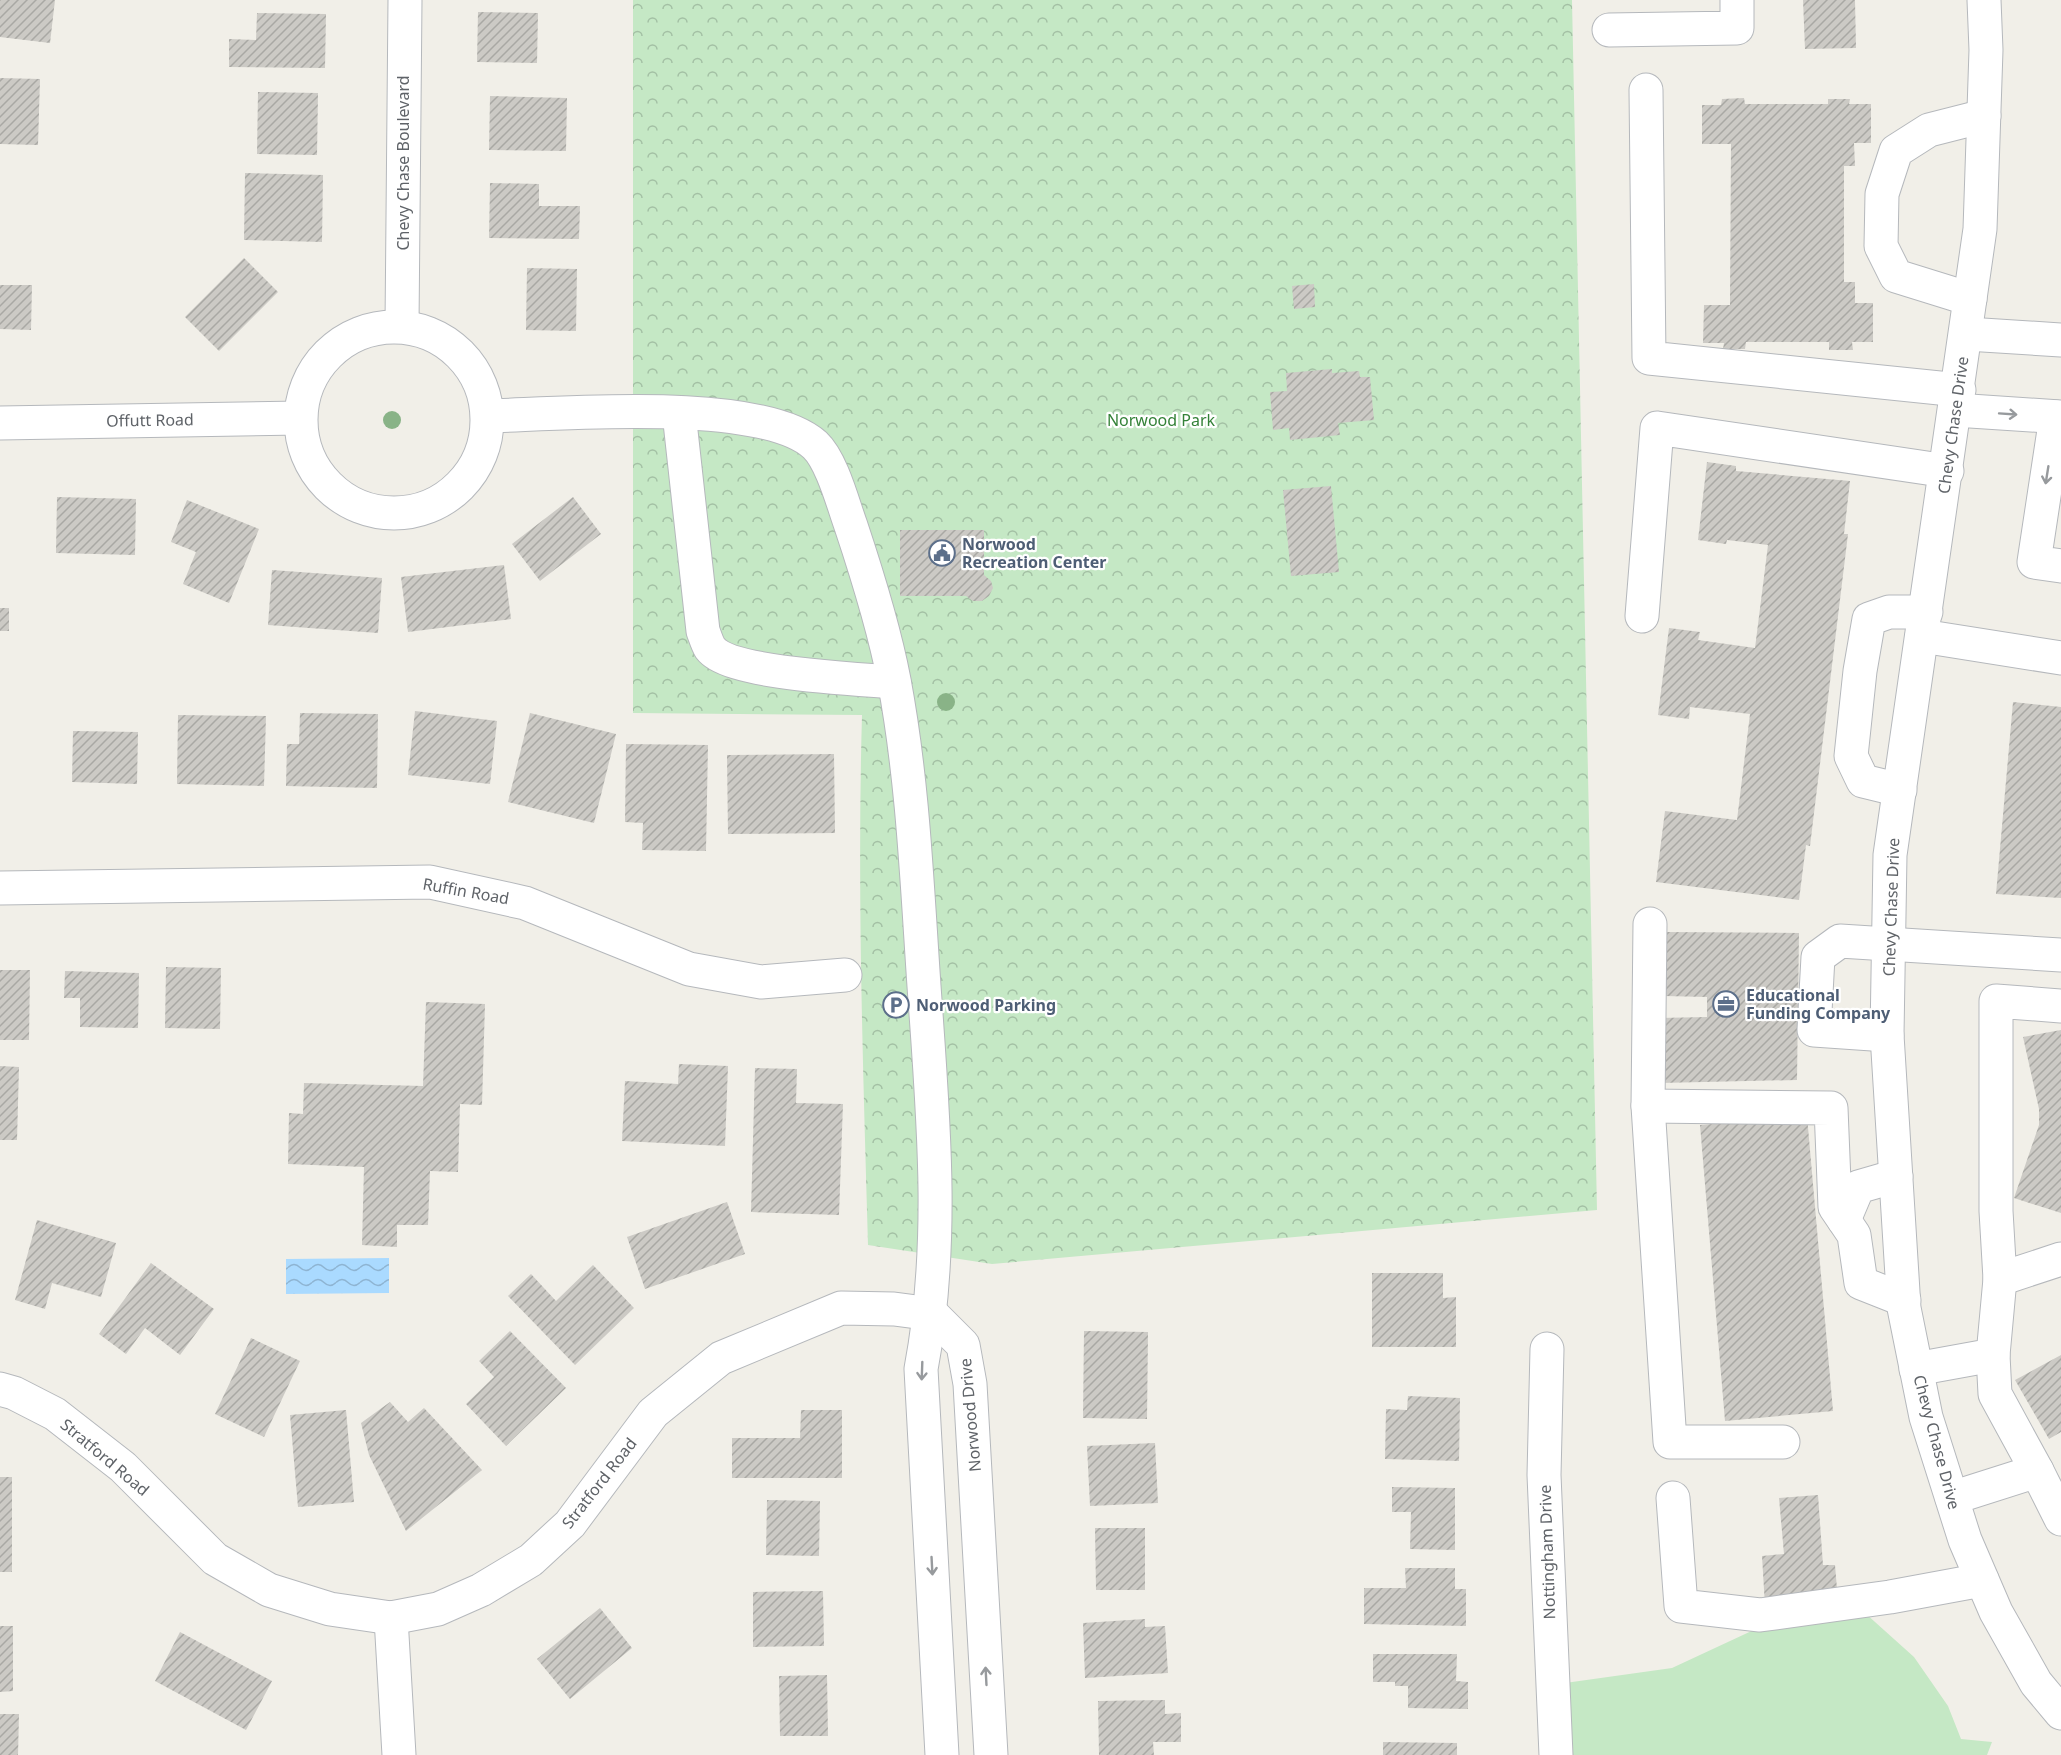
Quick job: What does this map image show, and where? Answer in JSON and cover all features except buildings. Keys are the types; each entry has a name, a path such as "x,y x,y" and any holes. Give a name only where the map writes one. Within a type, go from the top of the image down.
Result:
{"street":[{"name":"Chevy Chase Boulevard","path":"402,326 405,0"},
{"path":"1609,30 1737,28 1737,0"},
{"name":"Chevy Chase Drive","path":"1983,0 1986,50 1980,229 1890,855 1887,1035 1904,1300 1926,1417 1965,1540 1996,1612 2036,1683 2061,1713"},
{"path":"1646,90 1649,358 1957,400 2059,417 2034,562 2061,566"},
{"path":"1970,299 1896,276 1881,246 1882,194 1896,151 1929,130 1983,116"},
{"path":"480,457 488,416 478,378 459,352 436,336 402,326 360,332 335,347 320,362 305,392 300,418 313,469 330,489 350,504 384,514 420,511 441,502 458,489 480,457 507,427 539,415"},
{"path":"1966,334 2061,340"},
{"path":"488,416 680,413 762,421 787,428 816,446 836,483 867,574 894,682 912,833 932,1086 937,1187 932,1314 921,1369 942,1755"},
{"path":"680,413 703,631 710,649 732,661 760,668 797,674 894,682"},
{"name":"Offutt Road","path":"0,423 300,418"},
{"path":"1642,616 1657,428 1947,471"},
{"path":"1900,790 1863,781 1851,756 1860,671 1869,619 1889,612 1924,624 2061,658"},
{"name":"Ruffin Road","path":"0,888 430,882 525,903 689,969 761,982 845,975"},
{"path":"1650,924 1648,1106 1670,1442 1784,1442"},
{"path":"1887,1035 1814,1030 1818,957 1840,941 2061,955"},
{"path":"2061,1006 1996,1001 1996,1211 2000,1279 1993,1355 1995,1395 2061,1519"},
{"path":"1648,1106 1831,1108 1835,1207 1854,1235 1861,1283 1904,1300"},
{"path":"1844,1220 1857,1187 1896,1176"},
{"path":"2000,1279 2061,1259"},
{"name":"Stratford Road","path":"0,1389 14,1393 55,1414 123,1467 214,1559 269,1590 330,1609 391,1618 438,1609 481,1590 531,1560 570,1524 653,1413 721,1358 841,1308 894,1309 932,1314"},
{"name":"Norwood Drive","path":"932,1314 963,1345 970,1384 991,1755"},
{"name":"Nottingham Drive","path":"1547,1349 1544,1475 1556,1755"},
{"path":"1917,1369 1993,1355"},
{"path":"1952,1498 2037,1471"},
{"path":"1673,1498 1682,1605 1760,1615 1890,1597 1982,1580"},
{"path":"391,1618 399,1755"},
{"path":"940,1720 989,1715"}],"green space":[{"name":"Norwood Park","path":"633,0 1572,0 1597,1210 992,1264 868,1245 860,914 862,715 633,713"},
{"path":"1865,1613 1914,1657 1948,1706 1961,1739 1992,1742 1987,1755 1572,1755 1565,1683 1672,1668 1773,1621"}],"water":[{"path":"389,1258 389,1293 286,1294 286,1259"}],"place":[{"name":"Norwood Recreation Center","path":"942,553"},
{"name":"Educational Funding Company","path":"1726,1004"},
{"name":"Norwood Parking","path":"896,1005"}]}
